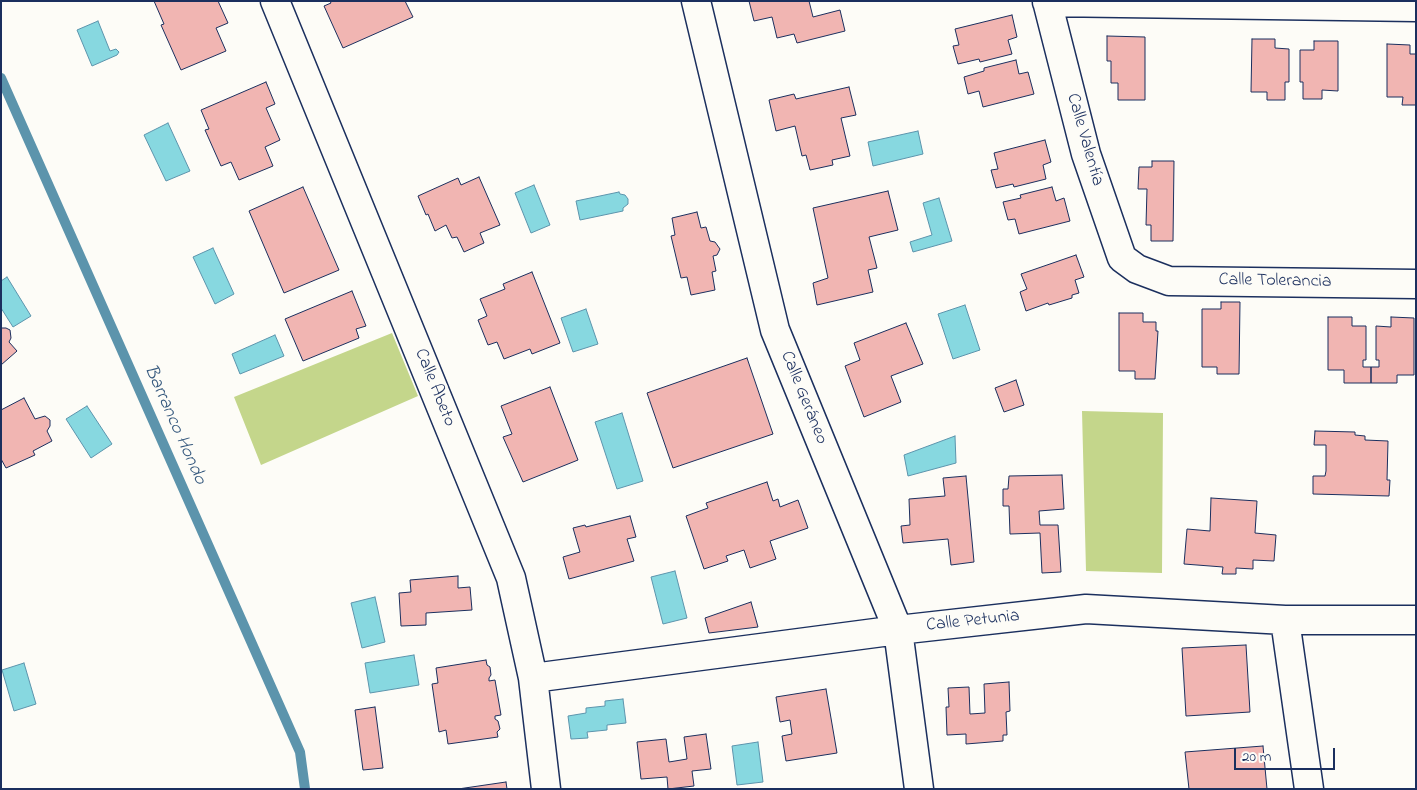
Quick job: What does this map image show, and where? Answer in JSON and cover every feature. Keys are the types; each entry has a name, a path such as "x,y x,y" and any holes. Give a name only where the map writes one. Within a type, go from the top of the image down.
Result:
{"street":[{"name":"Calle Abeto","path":"275,1 511,578 533,678 546,789"},
{"name":"Calle Geráneo","path":"696,1 775,330 898,630 919,789"},
{"path":"1047,2 1416,7"},
{"name":"Calle Valentía","path":"1047,2 1086,154 1122,258 1137,269"},
{"name":"Calle Tolerancia","path":"1137,269 1169,281 1416,284"},
{"name":"Calle Petunia","path":"533,678 898,630 1086,609 1285,620 1416,620"},
{"path":"1285,620 1309,789"}],"green space":[{"path":"392,333 418,396 261,465 234,397"},
{"path":"1082,411 1163,413 1162,573 1086,571"}],"water":[{"path":"98,21 110,51 116,49 119,52 117,55 92,66 77,30"},
{"path":"168,123 190,171 166,181 144,135"},
{"path":"918,131 923,154 873,166 868,142"},
{"path":"534,185 550,225 531,233 515,193"},
{"path":"619,192 628,199 628,204 623,208 623,211 580,220 576,201"},
{"path":"939,198 952,241 913,252 910,242 932,235 923,203"},
{"path":"213,248 234,294 215,304 193,257"},
{"path":"7,277 31,316 13,327 1,308 1,281"},
{"path":"965,305 980,350 953,359 938,314"},
{"path":"586,309 598,344 573,352 561,318"},
{"path":"275,335 284,356 240,374 232,354"},
{"path":"87,406 112,444 91,458 66,419"},
{"path":"622,413 643,481 617,489 595,422"},
{"path":"955,436 956,463 908,476 904,455"},
{"path":"675,571 687,618 663,624 651,577"},
{"path":"375,597 385,642 362,648 351,603"},
{"path":"414,655 419,685 370,693 365,663"},
{"path":"24,663 36,704 14,711 2,670"},
{"path":"623,699 626,723 607,725 607,730 587,732 588,738 571,739 568,716 586,713 586,708 605,706 605,701"},
{"path":"758,742 763,782 737,785 732,746"}],"building":[{"path":"154,1 218,1 228,23 216,28 226,51 181,70 161,25 164,24"},
{"path":"330,1 405,1 413,17 343,48 324,6 331,3"},
{"path":"749,1 809,1 813,17 840,10 845,31 797,43 794,34 777,38 772,17 754,21"},
{"path":"1012,15 1017,37 1008,40 1012,54 980,62 979,59 958,64 953,46 959,45 955,29"},
{"path":"1107,36 1145,37 1145,100 1118,100 1118,83 1111,83 1111,61 1107,61"},
{"path":"1252,39 1275,39 1275,48 1289,49 1289,82 1285,82 1285,100 1267,100 1267,92 1251,92"},
{"path":"1314,41 1338,41 1338,91 1322,90 1322,99 1303,99 1303,82 1300,82 1300,50 1314,50"},
{"path":"1387,44 1410,45 1410,54 1416,54 1416,105 1402,105 1403,97 1387,97"},
{"path":"1016,60 1019,74 1028,72 1034,94 983,107 979,91 968,94 964,77 984,71 984,68"},
{"path":"266,82 275,104 266,108 280,140 265,147 273,166 239,180 231,162 221,166 205,130 209,129 201,110"},
{"path":"849,87 856,115 841,118 850,156 832,160 833,165 810,170 806,155 802,156 795,126 776,131 769,100 794,94 796,99"},
{"path":"1045,140 1051,162 1043,165 1046,179 1014,187 1013,184 996,188 991,170 998,169 994,153"},
{"path":"1152,161 1174,161 1173,241 1151,241 1151,225 1146,225 1147,189 1138,189 1139,167 1152,167"},
{"path":"479,177 500,225 480,233 484,243 464,252 457,237 452,238 446,225 435,231 418,196 458,178 461,185"},
{"path":"303,187 339,270 284,293 249,211"},
{"path":"1052,187 1056,201 1064,198 1070,221 1019,234 1015,219 1008,220 1003,202 1021,198 1020,195"},
{"path":"888,191 898,230 869,237 877,268 868,270 873,292 817,305 813,283 828,278 813,208"},
{"path":"697,212 701,228 706,227 710,241 715,242 720,249 717,255 713,256 716,271 712,272 715,290 691,295 687,277 681,278 671,236 675,235 672,218"},
{"path":"1076,255 1084,277 1075,280 1079,293 1072,295 1072,298 1049,305 1048,303 1026,311 1020,292 1027,289 1021,274"},
{"path":"532,272 560,343 532,354 530,349 504,359 497,342 488,345 478,320 487,316 480,299 505,289 503,284"},
{"path":"352,291 366,326 356,329 359,338 303,361 285,319"},
{"path":"1221,302 1240,302 1239,374 1217,374 1217,367 1202,367 1202,309 1221,309"},
{"path":"1119,313 1143,313 1143,322 1156,322 1156,331 1158,331 1155,379 1135,379 1135,371 1119,371"},
{"path":"1328,317 1352,317 1352,326 1366,326 1366,360 1363,360 1363,367 1371,367 1371,383 1344,383 1344,370 1328,370"},
{"path":"1391,317 1414,318 1414,375 1397,375 1397,383 1371,383 1371,367 1379,367 1379,360 1376,360 1376,326 1391,327"},
{"path":"906,323 923,364 891,376 901,402 864,417 845,366 860,360 854,343"},
{"path":"1,328 10,330 11,338 9,342 17,351 1,365"},
{"path":"747,358 773,434 673,468 647,393"},
{"path":"1016,380 1024,405 1004,412 995,388"},
{"path":"550,387 578,460 523,482 503,437 512,434 501,406"},
{"path":"24,398 35,419 45,416 50,420 50,426 47,431 52,441 33,451 35,455 6,468 1,459 1,410"},
{"path":"1315,431 1355,432 1355,435 1365,436 1365,440 1388,441 1387,480 1390,480 1389,496 1313,494 1313,476 1325,476 1326,471 1326,445 1314,445"},
{"path":"1062,475 1064,509 1039,511 1040,525 1058,525 1061,572 1042,573 1040,533 1010,534 1009,506 1003,506 1003,489 1008,489 1009,476"},
{"path":"966,476 974,562 951,565 948,539 903,543 901,526 910,525 909,499 945,496 943,478"},
{"path":"767,482 773,501 778,499 780,507 798,500 808,528 770,541 776,559 750,568 744,550 726,556 728,561 704,569 686,516 708,508 706,503"},
{"path":"1211,498 1257,501 1255,533 1276,535 1274,561 1253,560 1253,569 1236,568 1236,574 1222,574 1223,567 1184,564 1187,529 1210,531"},
{"path":"630,516 636,537 627,539 634,561 569,579 563,557 580,552 573,528 585,525 586,527"},
{"path":"458,576 458,588 470,587 472,610 426,613 426,625 401,626 399,593 411,592 410,580"},
{"path":"751,602 758,627 709,633 705,618"},
{"path":"1246,645 1250,712 1186,716 1182,648"},
{"path":"486,660 487,665 490,667 491,675 489,681 495,680 501,715 495,716 500,729 497,732 498,737 448,744 446,730 439,732 432,684 438,683 436,668"},
{"path":"1009,682 1010,711 1006,712 1007,735 1003,735 1003,741 966,744 966,734 947,735 946,707 949,707 948,688 969,687 970,714 985,713 984,684"},
{"path":"826,689 837,753 786,761 782,736 792,734 790,720 780,722 776,697"},
{"path":"375,707 383,768 363,770 355,710"},
{"path":"706,734 711,769 692,771 694,786 668,789 667,777 641,779 637,742 666,739 669,762 687,759 684,737"},
{"path":"1263,746 1267,789 1189,789 1185,752"},
{"path":"506,782 507,789 458,789"}],"waterway":[{"name":"Barranco Hondo","path":"1,78 300,752 305,789"}]}
